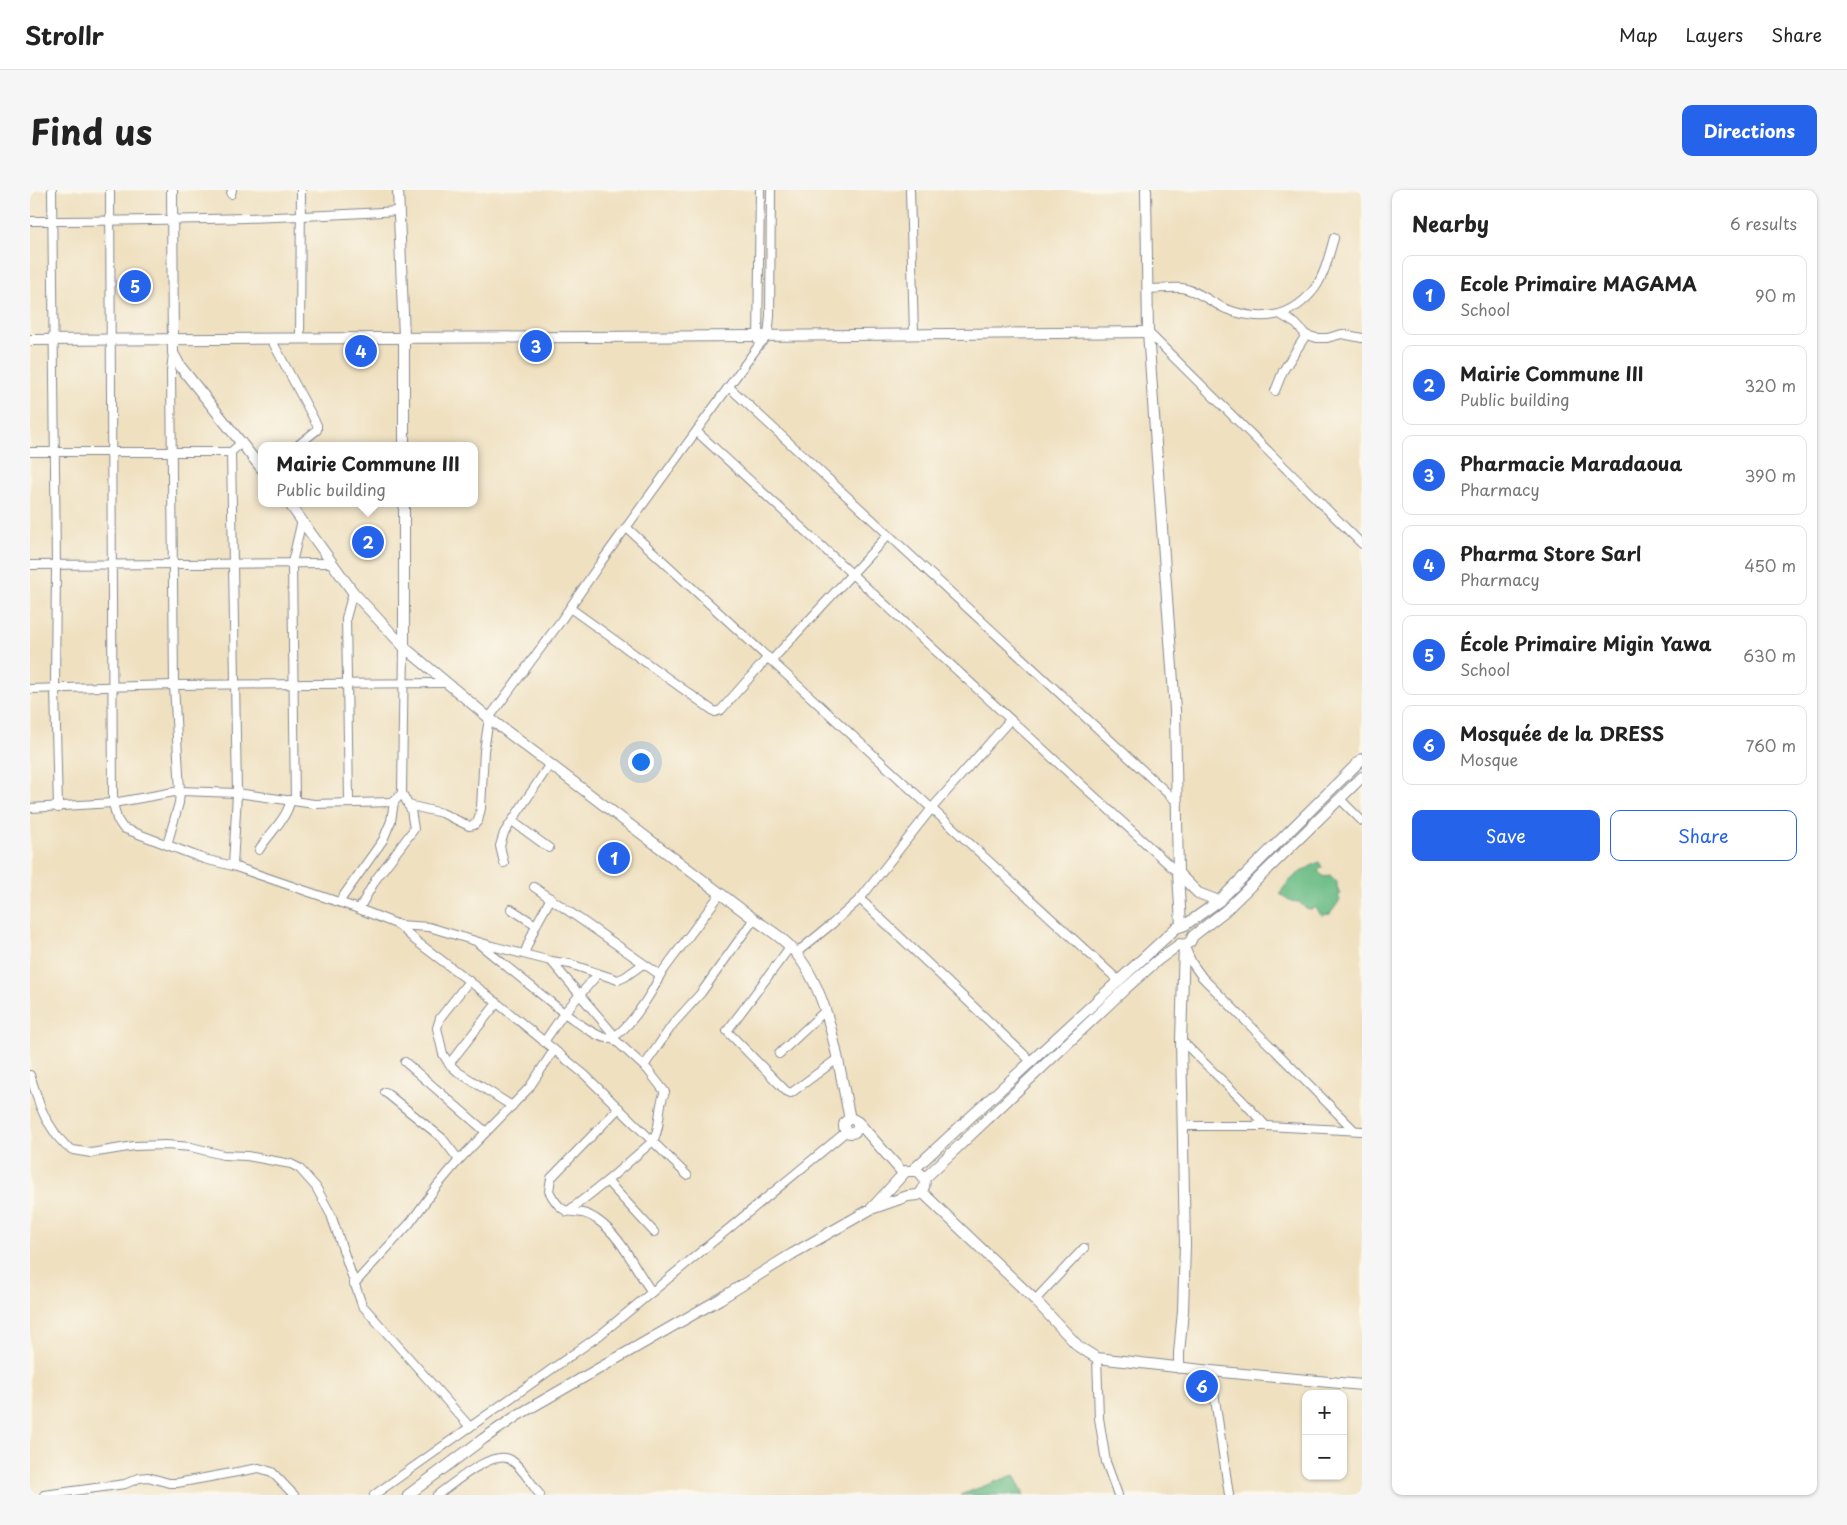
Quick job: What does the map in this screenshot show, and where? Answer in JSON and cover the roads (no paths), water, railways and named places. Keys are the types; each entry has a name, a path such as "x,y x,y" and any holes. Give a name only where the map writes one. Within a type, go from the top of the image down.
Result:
{"street":[{"path":"52,190 56,565 55,689 58,808"},
{"path":"110,190 113,803 117,819 123,828 204,859 233,866 359,909 399,925 429,927 476,942 570,964 620,980 643,964"},
{"path":"167,845 179,803 180,791 174,685 171,371 173,353 172,190"},
{"path":"300,190 300,338"},
{"path":"398,190 404,337 404,442"},
{"path":"408,805 442,814 469,826 474,825 478,821 481,808 484,751 489,718 729,387 758,341 760,190"},
{"path":"768,336 770,316 771,190"},
{"path":"910,190 914,334"},
{"path":"1146,190 1148,332 1175,710 1180,927 1174,939 1182,945 1202,977 1358,1130"},
{"path":"30,221 172,221 300,217 398,211"},
{"path":"1147,290 1182,288 1241,314 1260,316 1282,315 1291,310 1315,288 1325,266 1334,238"},
{"path":"1282,315 1296,324 1306,335 1327,338 1342,334 1362,338"},
{"path":"30,340 404,337 758,341 768,336 1148,332 1362,544"},
{"path":"1275,391 1284,371 1306,335"},
{"path":"271,339 317,425 317,430 302,442"},
{"path":"173,353 180,366 258,464"},
{"path":"729,387 1178,803"},
{"path":"696,432 852,573 1198,893 1220,901"},
{"path":"30,452 231,452 241,442"},
{"path":"231,452 237,794 233,866"},
{"path":"292,507 353,592 404,647 489,718 784,940 793,950 815,986 825,1011 854,1120 876,1141 901,1177 900,1190 908,1196"},
{"path":"359,909 376,879 414,829 413,819 402,793 404,507"},
{"path":"259,850 293,801 292,563 302,520"},
{"path":"627,528 1118,980"},
{"path":"570,608 715,712 721,710 888,534"},
{"path":"30,565 332,563"},
{"path":"351,803 349,800 346,618 353,592"},
{"path":"30,689 174,685 446,683"},
{"path":"837,1059 791,1093 786,1091 727,1031 793,950 832,924 860,899 932,808 1010,720"},
{"path":"870,1209 901,1177 913,1170 1032,1062 1118,980 1180,927 1220,901 1362,759"},
{"path":"504,863 500,846 504,833 550,764"},
{"path":"924,1179 1126,988 1158,960 1190,942 1193,936 1237,900 1362,777"},
{"path":"30,808 58,808 113,803 180,791 237,794 314,804 394,802"},
{"path":"339,902 383,840 391,821 394,802 402,793"},
{"path":"1340,799 1362,821"},
{"path":"512,821 549,848"},
{"path":"534,887 660,975"},
{"path":"476,942 564,1013 600,1036 614,1037 630,1022 653,990 660,975 720,893"},
{"path":"524,954 536,925 551,898"},
{"path":"860,899 1032,1062"},
{"path":"511,909 536,925"},
{"path":"644,1066 673,1024 701,993 754,919"},
{"path":"399,925 416,941 497,1003 585,1075 687,1175"},
{"path":"1180,927 1190,928 1193,936"},
{"path":"1179,1368 1178,1353 1184,1311 1185,1245 1181,1040 1182,945"},
{"path":"551,961 614,1037 644,1066 665,1092 659,1109 657,1132 653,1141 606,1182 567,1212"},
{"path":"544,1042 579,994 598,974"},
{"path":"469,981 440,1018 437,1028 443,1054 449,1064 471,1082 512,1106"},
{"path":"449,1064 497,1003"},
{"path":"779,1054 825,1011"},
{"path":"1181,1040 1266,1126"},
{"path":"354,1284 410,1223 459,1160 529,1088 554,1050"},
{"path":"405,1062 486,1132"},
{"path":"30,1075 46,1119 57,1136 66,1146 73,1150 91,1153 134,1146 166,1145 191,1147 223,1155 247,1156 291,1164 299,1168 316,1187 330,1215 362,1305 470,1427"},
{"path":"385,1092 442,1138 459,1160"},
{"path":"619,1108 551,1178 549,1192 558,1205 567,1212 590,1216 602,1224 623,1247 652,1292"},
{"path":"854,1120 845,1123 851,1132 876,1141"},
{"path":"1182,1126 1266,1126 1358,1130"},
{"path":"379,1493 600,1335 851,1132"},
{"path":"408,1495 518,1415 654,1338 870,1209 908,1196 918,1195 922,1192 925,1184 924,1179 920,1173 913,1170"},
{"path":"606,1182 654,1232"},
{"path":"922,1192 1035,1300 1079,1347 1097,1358 1179,1368 1362,1385"},
{"path":"1035,1300 1084,1248"},
{"path":"1097,1358 1099,1418 1106,1462 1118,1495"},
{"path":"1211,1371 1229,1495"},
{"path":"438,1495 479,1465 499,1456 508,1458 516,1464 540,1495"},
{"path":"44,1495 125,1484 139,1478 148,1477 169,1483 177,1483 259,1468 272,1472 294,1495"}],"place":[{"name":"École Primaire Migin Yawa","path":"135,286"},
{"name":"Pharmacie Maradaoua","path":"536,346"},
{"name":"Pharma Store Sarl","path":"361,351"},
{"name":"Mairie Commune III","path":"368,542"},
{"name":"Ecole Primaire MAGAMA","path":"614,858"},
{"name":"Mosquée de la DRESS","path":"1202,1386"}]}
